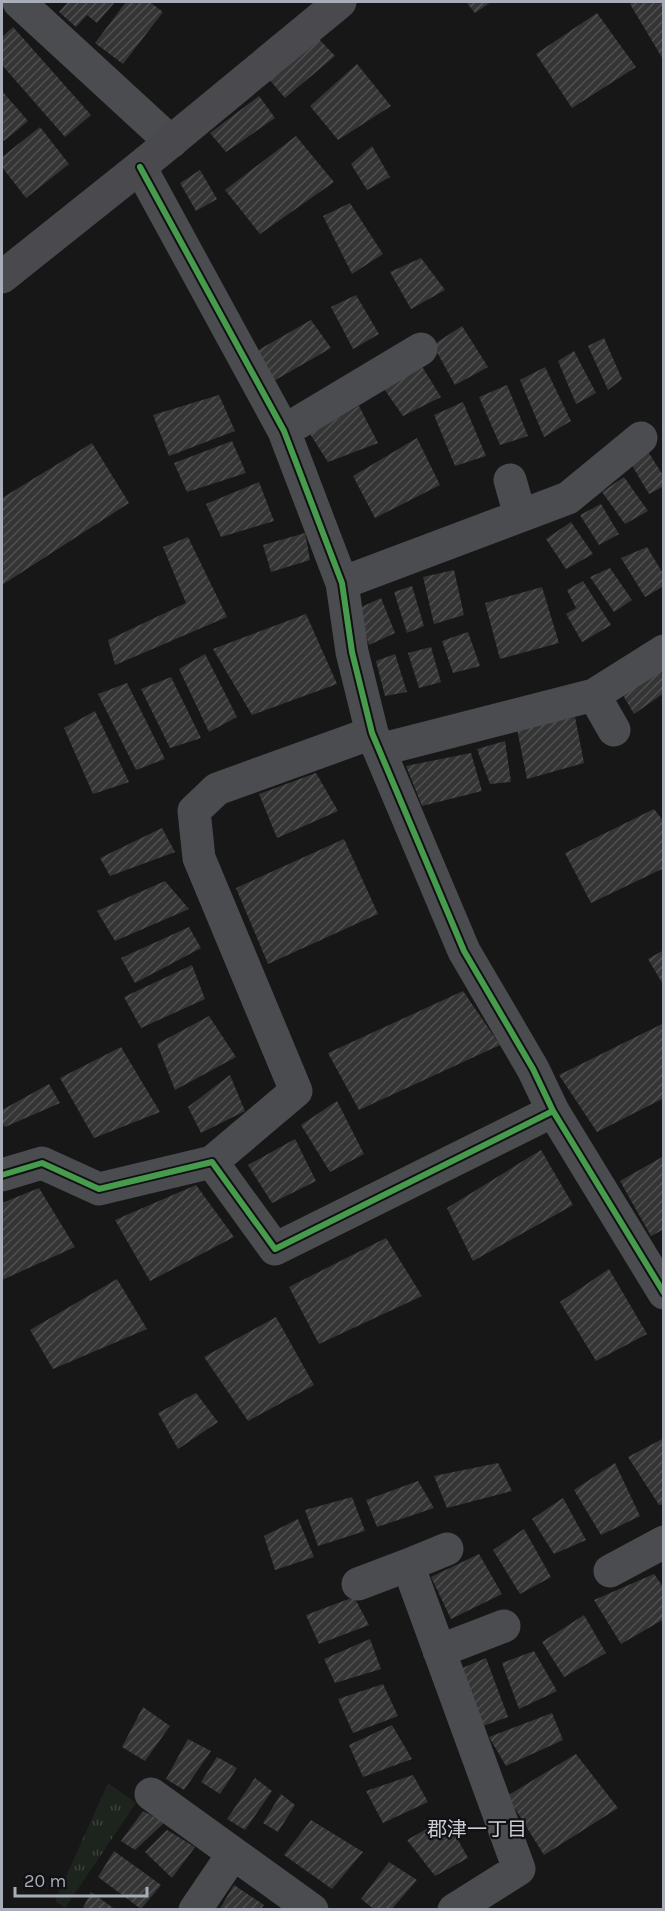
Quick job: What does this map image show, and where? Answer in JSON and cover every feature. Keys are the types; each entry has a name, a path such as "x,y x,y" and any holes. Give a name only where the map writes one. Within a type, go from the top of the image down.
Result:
{"street":[{"path":"19,2 171,142"},
{"path":"2,277 171,142 340,2"},
{"path":"140,167 284,431 342,583 352,652 376,742 464,951 533,1069 553,1110 663,1293"},
{"path":"284,431 421,349"},
{"path":"342,583 568,498 641,438"},
{"path":"510,480 520,515"},
{"path":"2,1175 42,1163 99,1189 212,1162 296,1091 199,858 194,811 217,789 376,742 594,695 663,651"},
{"path":"594,695 614,730"},
{"path":"212,1162 275,1249 553,1110"},
{"path":"610,1571 663,1542"},
{"path":"358,1584 447,1549"},
{"path":"408,1565 519,1869 454,1910"},
{"path":"439,1651 504,1626"},
{"path":"151,1794 312,1910"},
{"path":"195,1910 233,1854"}],"green space":[{"path":"108,1783 136,1803 65,1908 55,1901"}],"building":[{"path":"68,2 115,2 97,23 87,15 76,27 59,12"},
{"path":"126,2 150,2 163,12 123,64 95,43"},
{"path":"466,2 491,2 475,13"},
{"path":"633,2 664,2 664,61 630,4"},
{"path":"597,13 636,67 572,108 536,54"},
{"path":"13,27 91,115 65,137 2,65 2,37"},
{"path":"318,38 335,56 285,98 268,78"},
{"path":"357,64 391,106 338,140 310,106"},
{"path":"2,91 28,121 4,141 2,138"},
{"path":"259,96 275,118 226,152 210,133"},
{"path":"40,127 69,164 26,198 2,167 2,157"},
{"path":"296,136 334,182 260,234 225,190"},
{"path":"372,146 390,177 367,190 351,164"},
{"path":"200,170 217,199 196,211 180,183"},
{"path":"350,203 383,254 352,274 323,216"},
{"path":"421,258 445,290 411,309 390,272"},
{"path":"356,295 379,334 353,349 331,307"},
{"path":"311,320 331,348 272,382 255,352"},
{"path":"462,326 488,367 455,385 433,345"},
{"path":"604,338 622,379 608,390 588,346"},
{"path":"574,351 596,393 576,404 558,361"},
{"path":"421,365 441,397 403,416 382,386"},
{"path":"545,367 571,421 544,437 520,380"},
{"path":"507,385 528,436 500,445 479,397"},
{"path":"219,395 235,431 169,456 153,415"},
{"path":"463,402 486,456 455,466 434,415"},
{"path":"359,406 378,443 328,462 310,434"},
{"path":"417,438 440,485 375,518 353,476"},
{"path":"232,441 246,473 187,492 174,463"},
{"path":"92,443 129,503 2,585 2,498"},
{"path":"647,450 664,477 664,486 649,494 630,462"},
{"path":"624,477 648,511 625,524 602,492"},
{"path":"259,482 274,521 221,537 206,504"},
{"path":"601,504 619,534 599,545 580,515"},
{"path":"571,522 593,554 566,569 546,539"},
{"path":"305,533 310,560 271,572 263,545"},
{"path":"188,537 227,617 115,665 108,640 186,603 163,547"},
{"path":"647,547 664,575 664,586 645,597 621,558"},
{"path":"610,568 632,600 614,612 590,577"},
{"path":"454,570 464,615 434,624 423,577"},
{"path":"583,581 611,625 582,642 566,614 576,608 567,590"},
{"path":"412,586 424,626 407,633 394,592"},
{"path":"542,587 559,643 500,659 485,603"},
{"path":"381,598 395,633 369,645 357,609"},
{"path":"306,614 337,684 252,715 213,649"},
{"path":"468,632 480,666 453,673 442,641"},
{"path":"431,647 441,682 419,688 408,653"},
{"path":"205,654 237,717 209,732 179,669"},
{"path":"395,654 407,692 385,696 376,661"},
{"path":"658,667 664,676 664,693 634,714 620,690"},
{"path":"171,677 201,738 170,748 141,689"},
{"path":"127,683 165,759 136,770 98,694"},
{"path":"95,711 129,782 93,794 64,728"},
{"path":"575,717 584,763 527,779 517,729"},
{"path":"505,741 511,782 490,784 477,749"},
{"path":"471,753 482,791 422,806 406,766"},
{"path":"316,773 338,811 277,838 259,794"},
{"path":"654,809 664,822 664,868 591,903 565,853"},
{"path":"162,828 175,852 110,876 100,858"},
{"path":"344,839 378,914 268,964 236,888"},
{"path":"165,881 189,909 115,941 97,911"},
{"path":"189,927 201,948 135,983 121,958"},
{"path":"664,950 664,986 648,959"},
{"path":"192,965 205,999 141,1028 124,997"},
{"path":"463,991 500,1045 359,1110 328,1053"},
{"path":"209,1016 236,1057 175,1090 157,1044"},
{"path":"664,1023 664,1098 597,1132 559,1075"},
{"path":"121,1047 160,1112 94,1138 60,1078"},
{"path":"230,1075 245,1111 201,1133 188,1107"},
{"path":"49,1084 60,1103 5,1127 2,1122 2,1110"},
{"path":"337,1101 364,1154 330,1172 301,1125"},
{"path":"295,1139 316,1181 272,1203 248,1165"},
{"path":"541,1150 573,1205 473,1261 447,1208"},
{"path":"664,1156 664,1229 651,1236 620,1181"},
{"path":"196,1185 234,1237 150,1281 115,1220"},
{"path":"39,1188 75,1247 2,1280 2,1203"},
{"path":"386,1238 422,1296 319,1344 289,1287"},
{"path":"609,1269 647,1334 596,1361 560,1302"},
{"path":"117,1279 147,1329 53,1369 30,1330"},
{"path":"276,1317 314,1385 248,1421 204,1357"},
{"path":"196,1393 218,1422 178,1449 158,1413"},
{"path":"664,1438 664,1504 659,1505 628,1457"},
{"path":"498,1463 512,1491 447,1508 434,1476"},
{"path":"615,1463 640,1516 601,1535 574,1490"},
{"path":"418,1481 434,1508 377,1527 366,1500"},
{"path":"352,1497 365,1531 318,1546 305,1510"},
{"path":"563,1498 586,1540 554,1554 532,1519"},
{"path":"298,1519 314,1557 275,1570 264,1536"},
{"path":"524,1529 551,1577 520,1594 493,1550"},
{"path":"479,1554 502,1594 451,1619 431,1577"},
{"path":"654,1574 664,1588 664,1619 621,1644 594,1600"},
{"path":"354,1597 369,1625 319,1644 306,1615"},
{"path":"584,1615 606,1653 564,1677 542,1642"},
{"path":"370,1639 381,1669 335,1683 324,1659"},
{"path":"534,1651 557,1691 519,1709 502,1663"},
{"path":"486,1658 508,1717 480,1727 460,1669"},
{"path":"383,1684 398,1716 353,1733 338,1699"},
{"path":"143,1707 170,1726 145,1761 122,1747"},
{"path":"552,1713 563,1740 506,1766 489,1737"},
{"path":"392,1725 412,1759 363,1777 349,1745"},
{"path":"188,1739 211,1751 184,1790 166,1779"},
{"path":"576,1754 618,1808 544,1855 507,1796"},
{"path":"217,1757 237,1768 220,1794 201,1782"},
{"path":"413,1775 428,1802 383,1823 366,1791"},
{"path":"255,1778 272,1791 245,1830 227,1819"},
{"path":"281,1794 295,1805 278,1832 263,1823"},
{"path":"143,1811 165,1822 135,1850 121,1841"},
{"path":"446,1818 468,1858 435,1876 407,1840"},
{"path":"311,1820 363,1852 332,1889 284,1855"},
{"path":"167,1830 195,1847 172,1878 145,1852"},
{"path":"114,1851 161,1885 141,1909 98,1877"},
{"path":"389,1862 417,1880 391,1910 375,1910 361,1899"},
{"path":"234,1885 264,1905 260,1910 219,1910"},
{"path":"91,1892 116,1910 82,1910"}],"cycle path":[{"path":"140,167 284,431 342,583 352,652 372,733 464,951 533,1069 553,1111 664,1293"},
{"path":"2,1175 42,1163 99,1189 212,1162 275,1249 553,1111"}],"district":[{"name":"郡津一丁目","path":"477,1829"}]}
